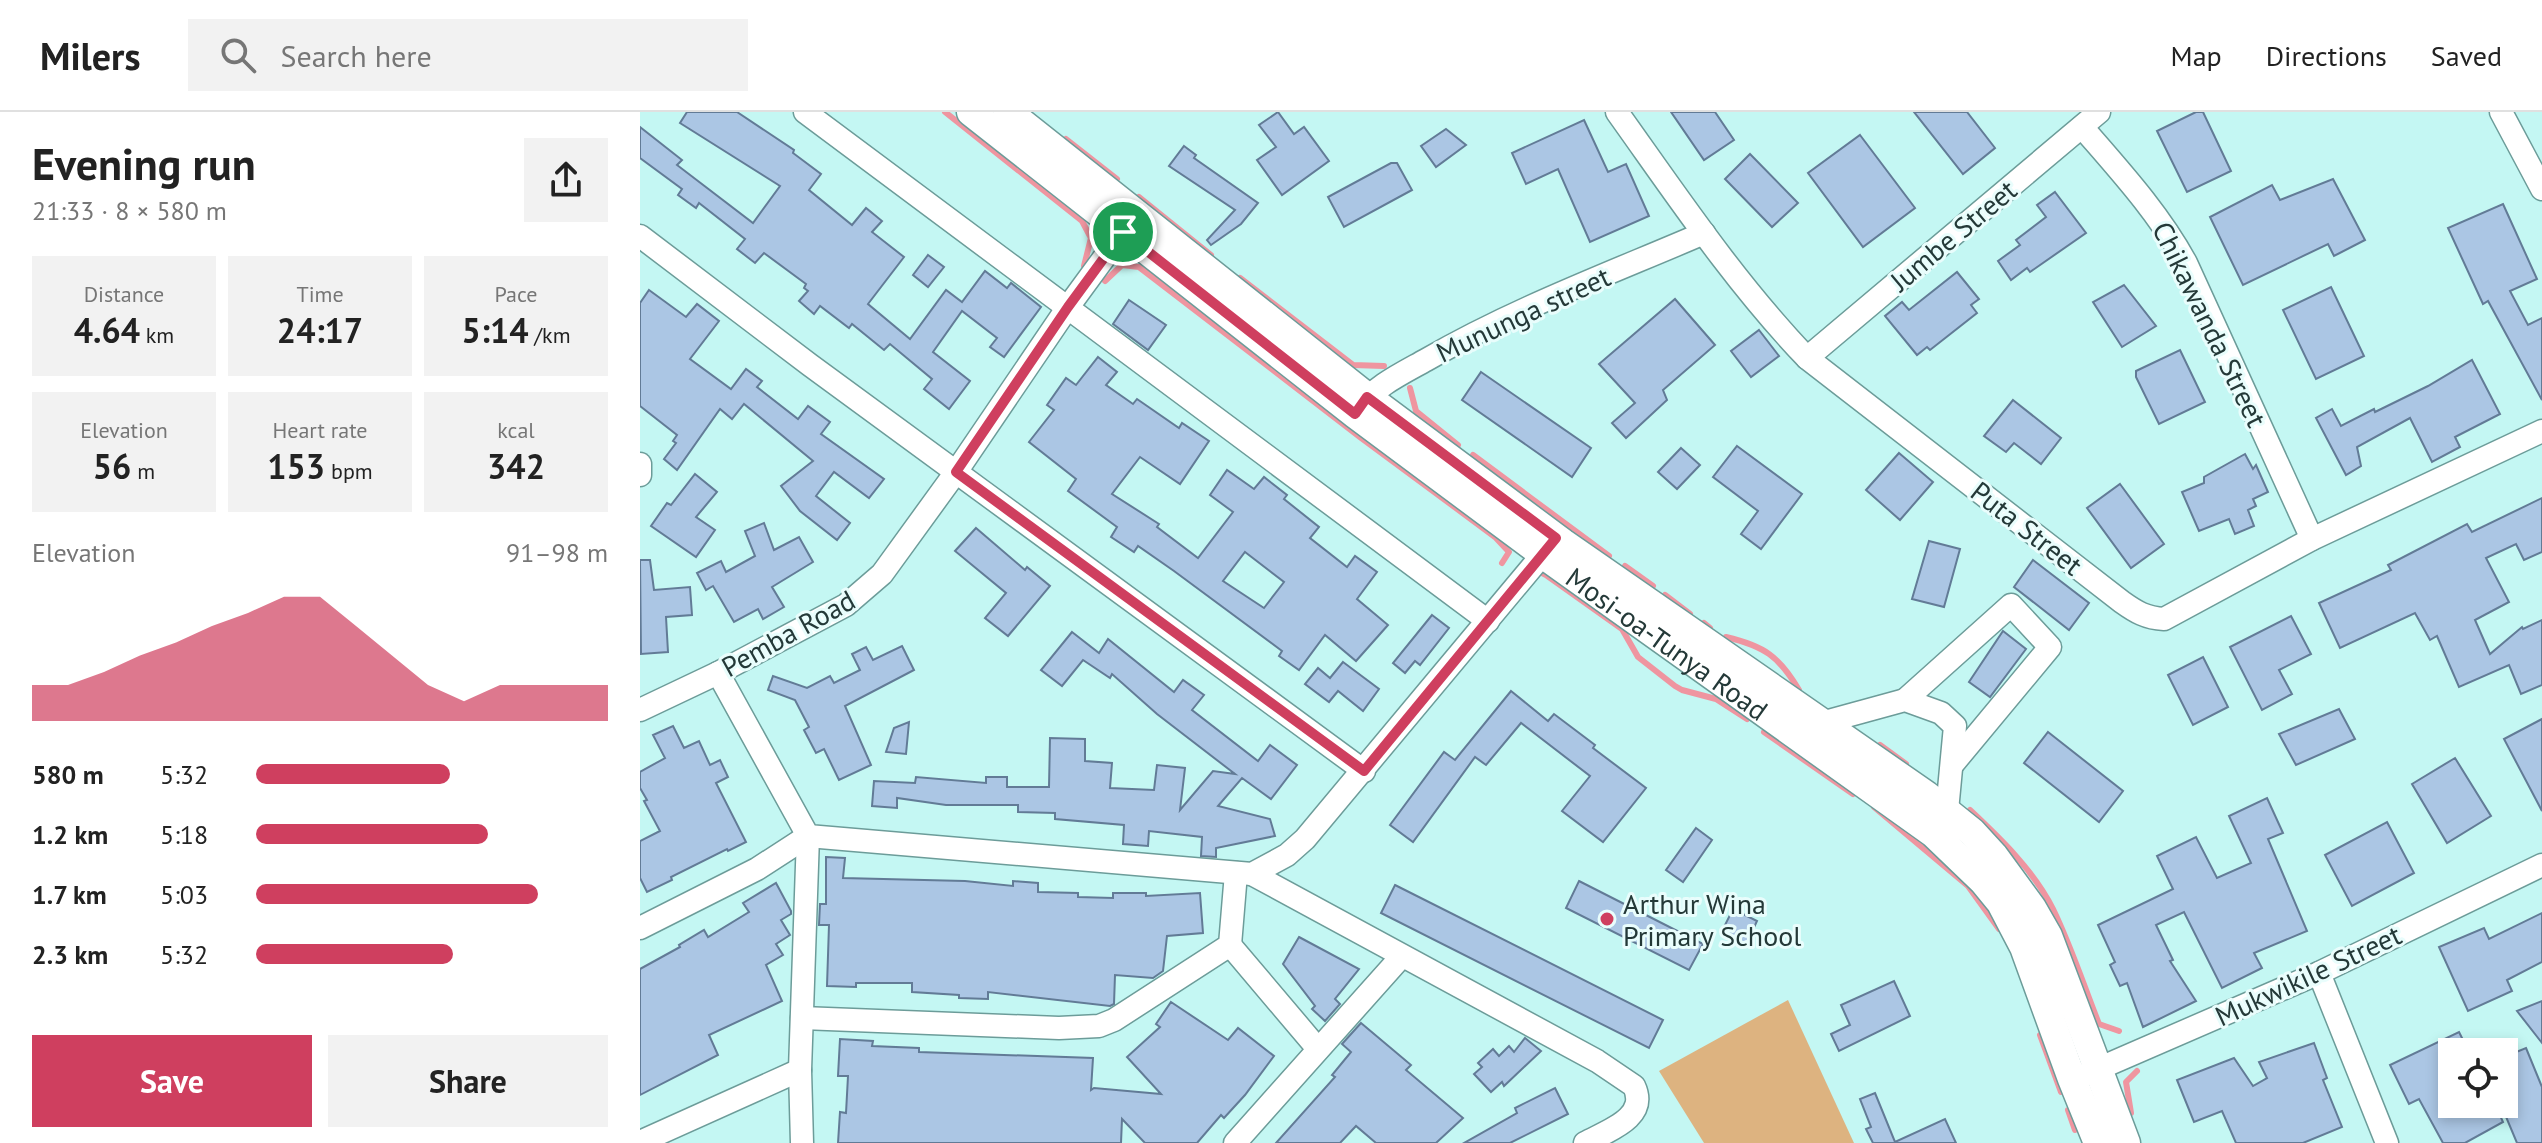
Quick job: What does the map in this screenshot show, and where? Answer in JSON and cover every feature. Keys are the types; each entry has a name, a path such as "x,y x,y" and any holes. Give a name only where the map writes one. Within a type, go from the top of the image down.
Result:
{"main road":[{"name":"Mosi-oa-Tunya Road","path":"971,112 1129,223 1361,405 1933,833 1983,881 2007,915 2084,1075 2126,1143"},
{"name":"Mosi-oa-Tunya Road","path":"1008,112 1129,223"},
{"name":"Mosi-oa-Tunya Road","path":"1549,546 1821,723 1947,811 1994,856 2032,908 2048,936 2098,1143"}],"street":[{"path":"805,112 1488,621"},
{"name":"Puta Street","path":"1617,112 1771,321 1807,358 2122,602 2151,618 2164,619 2312,539 2542,431"},
{"name":"Jumbe Street","path":"1807,358 2099,112"},
{"path":"2501,112 2542,189"},
{"name":"Chikawanda Street","path":"2082,127 2152,207 2186,263 2312,539"},
{"name":"Pemba Road","path":"646,700 718,673 846,605 882,574 1129,223"},
{"name":"Mununga street","path":"1361,405 1393,378 1455,343 1704,233"},
{"path":"640,236 1364,771"},
{"path":"640,464 640,475"},
{"path":"1244,874 1287,855 1305,839 1549,546"},
{"path":"1821,723 1905,700 2011,605 2050,647 1952,765"},
{"path":"718,673 808,836 800,1070 802,1143"},
{"path":"1905,700 1941,713 1955,726 1947,811"},
{"path":"640,928 757,869 808,836 1244,874 1597,1061 1634,1086 1637,1103 1632,1114 1624,1123 1585,1143"},
{"name":"Mukwikile Street","path":"2084,1075 2319,973 2542,865"},
{"path":"802,1018 1059,1028 1099,1026 1114,1020 1230,945 1244,874"},
{"path":"1230,945 1318,1049"},
{"path":"1235,1143 1401,957"},
{"path":"2319,973 2387,1143"},
{"path":"640,1142 800,1070"}],"shaded area":[{"path":"1788,1000 1854,1143 1704,1143 1659,1071"}],"building":[{"path":"687,112 737,112 794,150 793,153 821,174 809,190 852,225 866,208 882,221 872,232 904,257 868,304 910,339 946,290 962,302 985,271 1007,288 1011,283 1041,307 1004,357 990,347 997,338 962,311 933,352 970,381 949,409 924,389 932,379 890,344 884,350 852,324 849,328 820,306 814,314 799,301 808,291 804,288 806,284 764,253 755,263 737,249 745,239 699,203 696,208 678,195 682,189 640,158 640,127 682,160 677,165 753,223 780,186 680,123"},
{"path":"1278,112 1294,134 1304,127 1329,161 1282,195 1257,160 1276,147 1259,125"},
{"path":"1671,112 1715,112 1734,140 1704,160"},
{"path":"1914,112 1967,112 1995,148 1963,174"},
{"path":"2196,112 2203,112 2231,171 2187,192 2157,131"},
{"path":"1584,120 1608,172 1626,164 1649,216 1590,242 1558,169 1526,184 1512,153"},
{"path":"1446,129 1466,145 1436,167 1421,146"},
{"path":"1860,135 1915,208 1863,247 1808,173"},
{"path":"1184,146 1196,155 1194,158 1258,203 1241,224 1211,245 1207,240 1235,210 1169,166"},
{"path":"1750,154 1798,203 1772,227 1725,179"},
{"path":"1391,163 1397,163 1412,190 1344,227 1328,197"},
{"path":"2333,179 2365,240 2334,256 2328,244 2243,285 2210,217 2272,185 2280,200"},
{"path":"2055,192 2086,233 2030,272 2027,268 2011,280 1998,261 2020,245 2016,240 2046,217 2037,205"},
{"path":"2503,204 2537,279 2510,291 2528,325 2542,318 2542,400 2488,301 2483,304 2448,228"},
{"path":"928,255 944,267 928,287 913,275"},
{"path":"1957,272 1979,299 1971,305 1977,313 1930,350 1927,347 1917,355 1885,316 1902,302 1909,310"},
{"path":"2124,285 2156,326 2122,347 2093,302"},
{"path":"2331,287 2364,356 2316,379 2283,310"},
{"path":"649,290 686,317 697,304 719,321 690,359 731,389 746,369 762,381 757,387 798,419 808,406 830,422 821,434 884,479 869,498 834,472 816,496 850,523 837,540 800,511 781,486 813,461 744,404 732,419 720,409 677,470 664,459 676,443 673,441 677,435 640,406 640,303"},
{"path":"1675,299 1715,345 1663,390 1667,400 1626,438 1612,423 1635,403 1599,364"},
{"path":"1129,300 1166,325 1148,350 1113,324"},
{"path":"1759,330 1779,356 1751,377 1731,351"},
{"path":"2180,350 2205,402 2159,424 2136,371"},
{"path":"1098,357 1117,372 1106,385 1133,404 1137,399 1179,428 1182,423 1209,441 1180,484 1140,457 1112,494 1159,524 1157,527 1198,558 1233,512 1210,495 1227,470 1254,489 1264,477 1287,495 1284,499 1319,527 1310,538 1347,567 1355,556 1377,572 1357,599 1388,625 1356,661 1325,635 1299,670 1279,656 1282,651 1174,571 1138,546 1134,552 1111,537 1117,527 1068,491 1076,479 1029,442 1054,410 1047,405 1066,378 1076,385","holes":["1245,552 1284,582 1264,608 1223,581"]},
{"path":"2472,360 2500,414 2455,437 2460,447 2432,462 2410,418 2357,447 2361,466 2346,475 2316,418 2332,409 2341,426 2428,386"},
{"path":"1481,372 1591,448 1572,477 1462,400"},
{"path":"2013,400 2061,438 2041,464 2014,443 2006,452 1984,436"},
{"path":"1737,446 1802,494 1761,549 1741,534 1758,511 1713,477"},
{"path":"1681,448 1700,465 1677,489 1658,472"},
{"path":"1899,453 1933,482 1900,520 1866,490"},
{"path":"2245,454 2253,469 2256,465 2268,492 2253,499 2256,506 2248,510 2254,526 2235,534 2229,519 2199,531 2182,492 2204,483 2204,477"},
{"path":"695,474 717,492 696,517 715,530 696,557 651,526 667,503 671,505"},
{"path":"2120,484 2164,544 2131,568 2087,508"},
{"path":"2542,498 2542,552 2524,560 2516,544 2486,558 2509,602 2475,620 2490,654 2522,627 2542,620 2542,685 2521,694 2509,665 2459,687 2437,636 2430,640 2415,613 2340,648 2319,603 2391,570 2388,565 2467,524 2472,532"},
{"path":"764,523 774,550 799,537 813,562 772,587 784,607 763,619 758,609 734,622 713,586 706,590 697,573 721,561 726,572 755,556 745,531"},
{"path":"976,528 1025,570 1027,567 1050,586 1008,636 985,618 1006,593 955,551"},
{"path":"1929,541 1960,549 1944,607 1912,599"},
{"path":"640,560 650,560 654,590 690,587 692,615 666,617 668,652 641,654"},
{"path":"2033,560 2089,603 2069,630 2014,587"},
{"path":"1432,615 1449,628 1420,665 1415,661 1405,673 1393,663"},
{"path":"2291,616 2311,654 2279,670 2292,694 2262,710 2230,647"},
{"path":"2003,631 2026,649 1990,697 1969,682"},
{"path":"1072,632 1099,653 1108,639 1174,692 1183,680 1204,695 1192,710 1258,761 1270,745 1297,765 1271,799 1242,778 1218,806 1270,819 1275,836 1216,848 1216,857 1201,856 1202,837 1149,831 1148,846 1123,844 1124,825 1055,819 1055,813 1018,812 1018,805 946,805 897,798 897,808 872,806 874,781 915,783 916,777 986,783 986,777 1007,777 1007,787 1049,787 1050,738 1085,739 1085,761 1112,763 1110,788 1154,790 1157,765 1185,768 1180,810 1213,771 1235,774 1157,714 1112,674 1110,678 1083,660 1062,686 1041,670"},
{"path":"902,646 914,670 845,706 871,765 839,780 824,749 816,753 804,730 809,727 795,700 768,690 773,676 807,688 830,676 834,683 860,670 852,654 866,647 873,660"},
{"path":"2203,657 2228,707 2193,725 2168,675"},
{"path":"1343,662 1379,689 1363,711 1338,691 1329,702 1305,684 1318,668 1330,678"},
{"path":"1511,691 1548,721 1554,714 1646,788 1603,842 1562,811 1590,776 1521,723 1486,765 1475,757 1413,842 1390,825 1444,752 1455,760"},
{"path":"2339,709 2355,739 2296,765 2279,734"},
{"path":"2542,719 2542,811 2504,739"},
{"path":"909,722 906,754 886,752 894,728"},
{"path":"673,726 684,748 699,741 710,765 720,760 728,777 716,783 746,842 671,877 672,880 647,892 640,878 640,841 660,831 644,801 647,800 640,788 640,772 665,758 653,735"},
{"path":"2048,732 2123,791 2099,822 2024,763"},
{"path":"2455,758 2491,816 2447,843 2412,784"},
{"path":"2267,798 2283,833 2268,839 2307,931 2254,953 2262,968 2222,988 2184,912 2156,925 2173,960 2170,961 2196,1001 2143,1027 2127,983 2120,986 2110,965 2115,962 2098,925 2173,889 2157,856 2196,837 2217,878 2251,863 2229,816"},
{"path":"2387,822 2414,873 2352,906 2325,855"},
{"path":"1696,828 1712,840 1683,882 1666,870"},
{"path":"826,857 845,858 843,878 965,881 1013,886 1013,881 1038,883 1038,892 1078,893 1078,897 1113,898 1113,893 1146,893 1146,896 1200,893 1203,933 1167,936 1163,971 1153,978 1115,975 1114,1004 1110,1006 988,992 988,999 959,998 959,995 912,992 912,983 827,986 829,925 819,925 820,904 826,904"},
{"path":"1579,881 1703,944 1689,970 1566,908"},
{"path":"776,883 791,911 781,920 790,935 776,944 783,955 766,965 782,1001 709,1035 718,1055 640,1095 640,969 704,930 708,937 749,912 743,903"},
{"path":"1395,885 1663,1020 1649,1048 1381,913"},
{"path":"1733,909 1757,921 1746,945 1721,933"},
{"path":"2542,913 2542,962 2507,980 2512,991 2468,1011 2439,947 2484,928 2489,939"},
{"path":"1299,937 1359,969 1335,999 1340,1004 1325,1021 1312,1009 1315,1006 1283,964"},
{"path":"1894,981 1910,1016 1839,1051 1831,1034 1850,1025 1841,1005"},
{"path":"2542,1001 2542,1043 2517,1011"},
{"path":"1171,1002 1228,1040 1238,1028 1274,1056 1245,1095 1224,1118 1221,1115 1197,1143 1145,1143 1122,1119 1121,1143 838,1143 840,1112 846,1113 848,1076 838,1076 840,1039 873,1041 872,1046 919,1048 919,1052 1093,1058 1091,1090 1161,1094 1127,1057 1160,1027 1156,1024"},
{"path":"1361,1023 1411,1065 1406,1070 1463,1118 1436,1143 1376,1143 1356,1126 1340,1143 1276,1143 1335,1077 1332,1075 1351,1052 1342,1044"},
{"path":"2459,1032 2462,1038 2446,1038"},
{"path":"1525,1038 1541,1051 1504,1086 1502,1082 1491,1092 1474,1074 1482,1067 1478,1063 1493,1049 1499,1056 1509,1046 1514,1052"},
{"path":"2438,1042 2438,1118 2501,1118 2503,1122 2465,1143 2443,1143 2419,1099 2409,1104 2390,1065"},
{"path":"2314,1043 2327,1078 2323,1080 2342,1127 2303,1143 2236,1143 2222,1111 2194,1122 2177,1080 2234,1058 2253,1086 2267,1078 2259,1062"},
{"path":"2526,1048 2542,1087 2542,1143 2517,1143 2507,1118 2518,1118 2518,1051"},
{"path":"1555,1088 1568,1114 1510,1143 1464,1143 1517,1113 1515,1108"},
{"path":"1875,1093 1895,1142 1945,1119 1956,1143 1873,1143 1866,1129 1871,1127 1860,1099"}],"waterway":[{"path":"945,112 1082,221 1091,238 1084,266"},
{"path":"1066,139 1117,179"},
{"path":"1139,197 1211,255"},
{"path":"1105,281 1122,265 1139,267 1495,537 1509,552 1502,563"},
{"path":"1240,278 1353,365 1384,366"},
{"path":"1410,388 1416,411 1458,445"},
{"path":"1473,455 1609,556"},
{"path":"1625,566 1653,586"},
{"path":"1535,575 1540,572 1546,575 1622,629 1638,657 1675,686 1716,699 1747,719"},
{"path":"1665,595 1690,614"},
{"path":"1704,623 1710,628"},
{"path":"1726,637 1751,644 1769,654 1799,690"},
{"path":"1764,732 1853,794"},
{"path":"1880,745 1906,764"},
{"path":"1874,807 1968,886 1999,929"},
{"path":"1970,810 2005,844 2045,895 2060,923 2099,1024 2119,1031"},
{"path":"2040,1035 2061,1092"},
{"path":"2131,1113 2126,1082 2137,1071"},
{"path":"2068,1110 2075,1130"}],"place":[{"name":"Arthur Wina Primary School","path":"1607,919"}],"route":[{"path":"1123,232 1355,414 1367,397 1556,538 1364,771 956,472 1123,232"}]}
